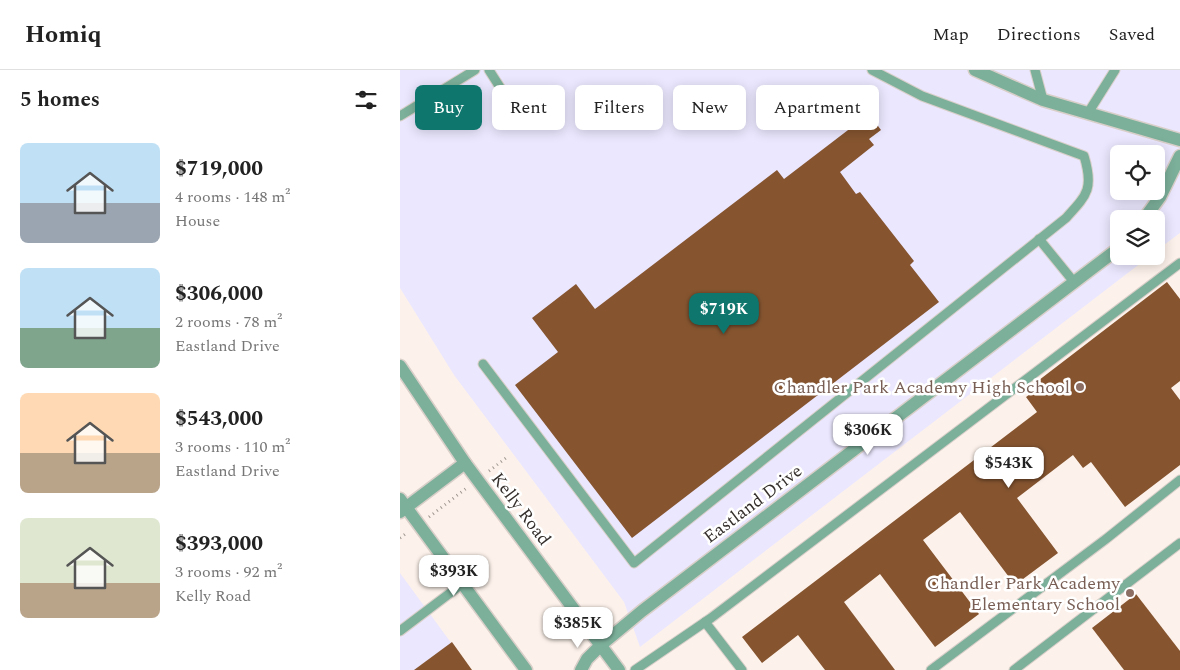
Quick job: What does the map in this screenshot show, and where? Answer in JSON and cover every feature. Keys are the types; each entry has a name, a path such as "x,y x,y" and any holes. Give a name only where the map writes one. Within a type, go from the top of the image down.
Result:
{"street":[{"path":"975,70 1043,100 1180,140"},
{"path":"1151,210 1160,198 1180,156"},
{"name":"Eastland Drive","path":"582,670 587,659 601,645 642,611 1110,255"},
{"name":"Kelly Road","path":"400,366 477,480 620,670"},
{"path":"465,463 402,506 526,670"}],"lane":[{"path":"400,116 476,70"},
{"path":"489,70 499,85"},
{"path":"483,364 634,563 1039,240 1066,218 1086,196 1089,174 1084,156 922,96 872,70"},
{"path":"1035,70 1043,100"},
{"path":"1088,114 1115,70"},
{"path":"1039,240 1074,282"},
{"path":"635,670 705,622 1180,263"},
{"path":"931,670 1106,539 1180,480"},
{"path":"1014,670 1180,543"},
{"path":"400,631 462,584"},
{"path":"705,622 742,670"}],"path":[{"path":"400,538 506,458"}],"shaded area":[{"path":"400,70 1180,70 1180,233 1165,244 1165,210 1110,210 1110,265 1138,265 640,647 624,602 454,375 400,288"},
{"path":"400,573 471,670 400,670"}],"building":[{"path":"879,127 881,130 869,139 874,145 840,172 856,194 860,192 914,261 910,265 939,302 632,538 515,385 558,352 532,318 576,284 595,309 777,170 784,179 848,130 879,130"},
{"path":"1167,282 1180,299 1180,381 1171,388 1180,400 1180,465 1125,507 1091,462 1083,468 1073,455 1017,498 1058,553 1015,585 960,512 923,540 979,614 935,647 880,574 844,602 895,670 825,670 798,635 762,663 742,637 1037,412 1026,397 1033,392 1030,387"},
{"path":"1136,594 1180,651 1180,670 1124,670 1092,628"},
{"path":"452,642 472,670 414,670"}],"place":[{"name":"Chandler Park Academy High School","path":"1080,387"},
{"name":"Chandler Park Academy Elementary School","path":"1130,593"}]}
